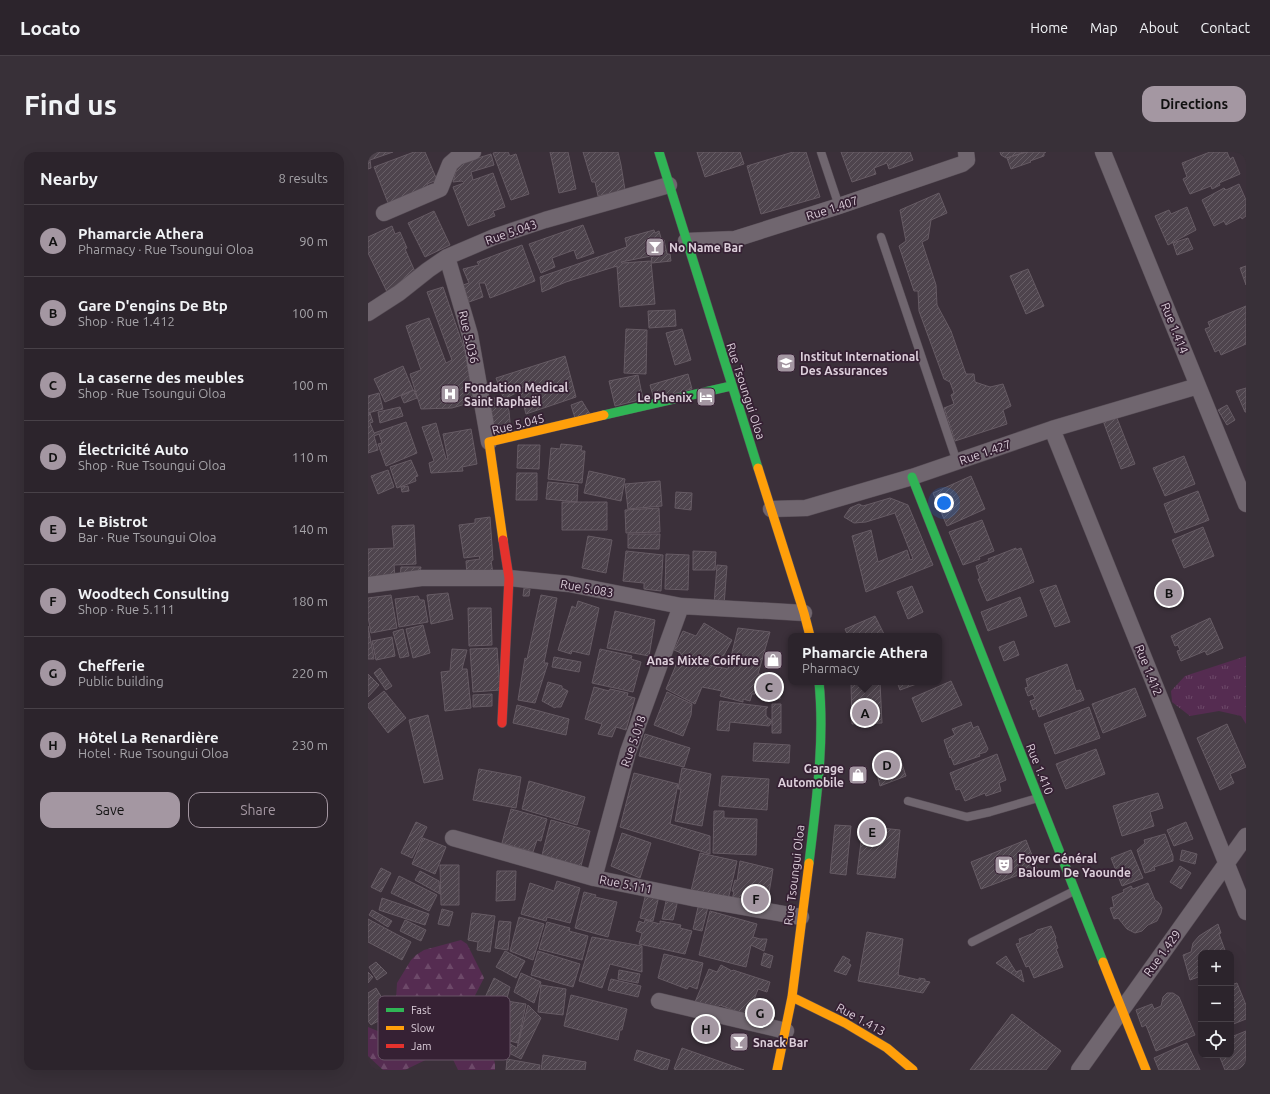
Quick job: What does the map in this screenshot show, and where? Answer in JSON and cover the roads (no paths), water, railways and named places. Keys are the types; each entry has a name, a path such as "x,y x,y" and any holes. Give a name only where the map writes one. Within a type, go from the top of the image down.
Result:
{"street":[{"path":"384,214 440,189 450,164 458,156 472,152"},
{"name":"Rue Tsoungui Oloa","path":"659,152 809,633"},
{"name":"Rue 1.407","path":"686,242 735,239 839,206 962,164 967,160 966,152"},
{"name":"Rue 1.414","path":"1103,152 1246,504"},
{"name":"Rue 5.043","path":"368,313 399,293 447,257 494,237 669,185"},
{"name":"Rue 5.036","path":"447,257 470,335 489,442"},
{"name":"Rue 5.045","path":"502,723 509,578 489,442 731,386"},
{"name":"Rue 1.427","path":"771,509 806,508 912,477 1052,429 1198,386"},
{"name":"Rue 1.412","path":"1052,429 1246,912"},
{"name":"Rue 1.410","path":"912,477 1146,1070"},
{"name":"Rue 5.083","path":"368,585 421,578 509,578 569,584 681,606 804,613"},
{"name":"Rue 5.018","path":"594,878 628,752 681,606"},
{"name":"Rue Tsoungui Oloa","path":"777,1070 792,997 816,802 821,732 819,685"},
{"name":"Rue 1.429","path":"1079,1070 1246,836"},
{"name":"Rue 5.111","path":"453,838 594,878 692,898 801,917"},
{"name":"Rue 1.413","path":"792,997 845,1023 887,1048 913,1070"},
{"path":"659,1001 786,1031"}],"lane":[{"path":"821,152 839,206"},
{"path":"881,237 957,462"},
{"path":"908,801 967,818 1039,798"},
{"path":"972,942 1075,890"}],"place":[{"name":"No Name Bar","path":"655,247"},
{"name":"Institut International Des Assurances","path":"786,363"},
{"name":"Fondation Medical Saint Raphaël","path":"450,394"},
{"name":"Le Phenix","path":"706,397"},
{"name":"Gare D'engins De Btp","path":"1169,593"},
{"name":"Anas Mixte Coiffure","path":"773,660"},
{"name":"La caserne des meubles","path":"769,687"},
{"name":"Phamarcie Athera","path":"865,713"},
{"name":"Électricité Auto","path":"887,765"},
{"name":"Garage Automobile","path":"858,775"},
{"name":"Le Bistrot","path":"872,832"},
{"name":"Foyer Général Baloum De Yaounde","path":"1004,865"},
{"name":"Woodtech Consulting","path":"756,899"},
{"name":"Chefferie","path":"760,1013"},
{"name":"Hôtel La Renardière","path":"706,1029"},
{"name":"Snack Bar","path":"739,1042"}]}
